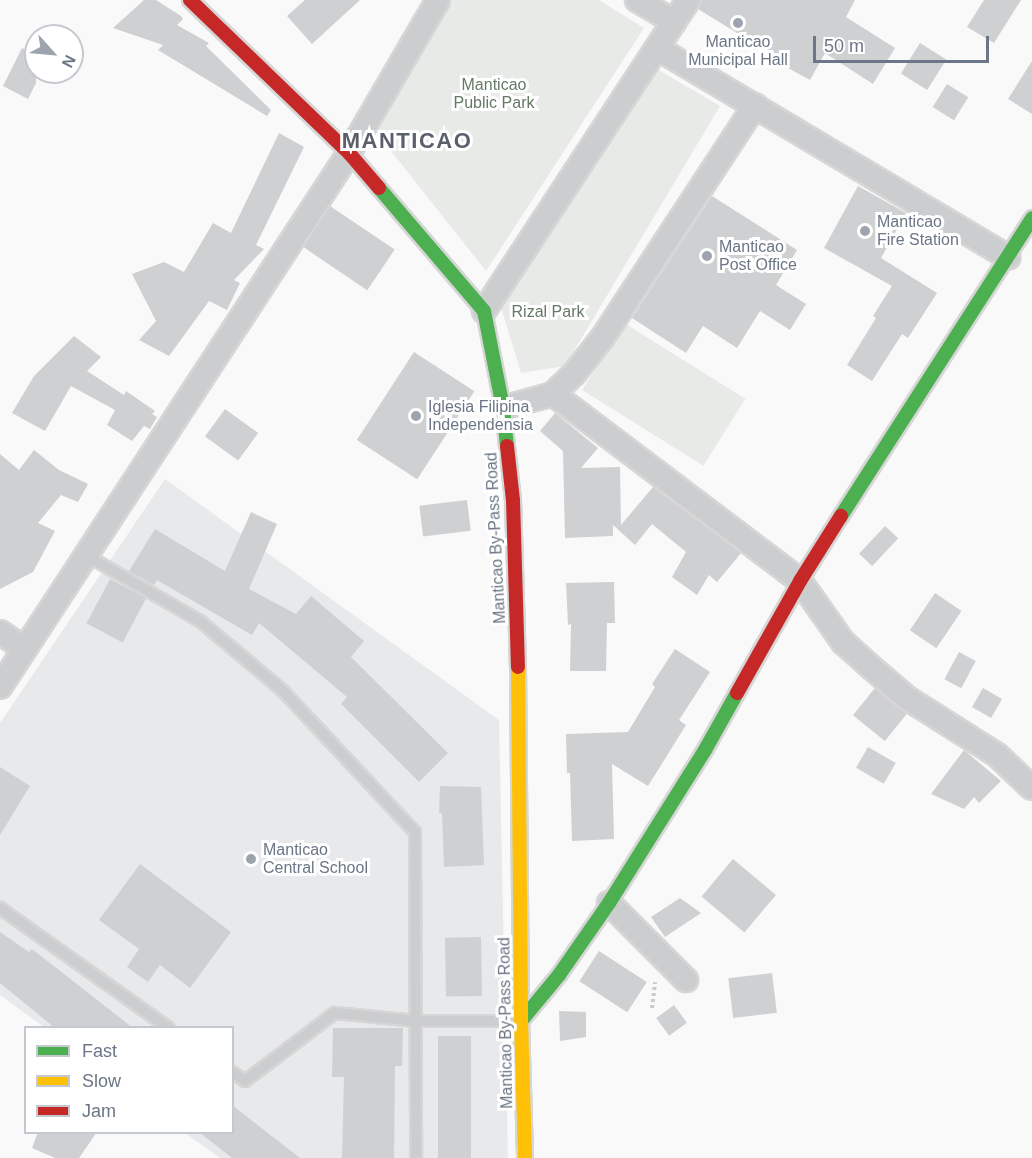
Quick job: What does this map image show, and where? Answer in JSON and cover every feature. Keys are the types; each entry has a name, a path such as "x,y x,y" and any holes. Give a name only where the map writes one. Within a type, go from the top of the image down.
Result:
{"street":[{"name":"Manticao By-Pass Road","path":"190,0 349,153 484,311 503,408 513,500 518,618 521,1021 525,1158"},
{"path":"0,687 349,153 438,0"},
{"path":"637,0 674,22"},
{"path":"484,311 688,0"},
{"path":"657,48 1008,257"},
{"path":"503,408 553,394 574,374 603,336 755,106"},
{"path":"521,1021 559,975 609,903 705,750 800,580 1032,218"},
{"path":"553,394 800,580 843,642 907,698 998,755 1032,788"},
{"path":"0,632 24,649"},
{"path":"609,903 686,980"}],"lane":[{"path":"86,555 200,621 283,691 415,832 416,1158"},
{"path":"0,908 166,1026"},
{"path":"234,1073 245,1081 335,1013 416,1021 521,1021"}],"shaded area":[{"name":"Manticao Central School","path":"165,479 499,720 508,1158 220,1158 186,1134 234,1134 234,1026 43,1026 0,995 0,723"}],"green space":[{"name":"Manticao Public Park","path":"446,0 599,0 644,28 486,271 372,127"},
{"name":"Rizal Park","path":"657,69 720,106 565,366 521,373 501,307"},
{"path":"624,323 745,399 703,466 582,390"}],"building":[{"path":"144,0 156,0 181,16 183,19 177,25 209,43 206,46 271,110 267,116 158,50 163,45 113,28"},
{"path":"305,0 360,0 312,44 287,16"},
{"path":"701,0 855,0 846,17 895,48 873,84 825,53 810,80 766,56 768,52 698,9"},
{"path":"984,0 1021,0 994,43 967,27"},
{"path":"920,43 946,59 927,90 901,74"},
{"path":"22,48 24,49 24,84 36,84 28,99 3,86"},
{"path":"1032,61 1032,114 1008,99"},
{"path":"947,84 968,97 954,120 933,107"},
{"path":"279,133 304,147 256,245 264,249 234,280 240,283 227,310 209,301 169,356 139,340 156,321 132,274 164,262 184,272 213,223 231,233"},
{"path":"858,186 906,213 881,258 937,293 908,338 902,334 872,381 847,365 876,318 873,316 892,286 824,248"},
{"path":"712,196 797,250 776,285 806,304 790,330 760,311 737,348 703,326 686,353 632,318"},
{"path":"330,206 395,250 367,290 303,247"},
{"path":"74,336 101,357 87,371 124,395 126,391 155,411 152,414 157,417 150,429 144,426 132,441 107,425 115,410 71,386 45,431 12,413 34,376"},
{"name":"Iglesia Filipina Independensia","path":"414,352 474,391 417,479 357,440"},
{"path":"225,409 258,433 238,461 205,437"},
{"path":"555,413 598,448 581,468 620,467 621,525 653,487 741,553 717,582 709,575 697,595 672,577 686,552 652,524 635,545 613,525 613,536 565,538 563,451 540,431"},
{"path":"34,450 59,470 88,484 78,502 61,495 38,523 55,531 33,572 0,589 0,454 19,470"},
{"path":"467,500 471,531 423,537 419,506"},
{"path":"251,512 277,524 249,589 296,614 311,596 364,641 351,657 448,753 419,782 341,704 347,697 259,623 252,635 157,580 154,585 129,571 155,529 225,571"},
{"path":"885,526 898,538 872,566 859,554"},
{"path":"110,579 146,598 123,642 87,623"},
{"path":"614,582 615,623 607,623 606,671 570,671 571,624 568,625 566,583"},
{"path":"935,593 962,611 936,648 910,630"},
{"path":"675,649 710,672 679,720 686,725 648,786 612,764 614,839 572,841 570,773 567,773 566,734 628,732 655,687 652,684"},
{"path":"959,652 976,661 961,688 944,679"},
{"path":"875,688 907,714 885,741 853,715"},
{"path":"983,688 1002,699 991,718 972,707"},
{"path":"868,747 896,763 884,784 856,768"},
{"path":"964,750 1001,781 979,803 974,797 964,809 931,794"},
{"path":"0,767 30,786 0,835"},
{"path":"440,786 481,787 484,865 444,867 442,813 439,813"},
{"path":"733,859 776,895 744,933 702,897"},
{"path":"140,864 231,932 190,988 160,965 148,982 127,967 139,949 99,920"},
{"path":"680,898 701,913 665,937 651,917"},
{"path":"0,932 29,952 32,949 130,1026 53,1026 0,983"},
{"path":"481,937 482,996 446,997 445,938"},
{"path":"599,951 647,982 627,1012 579,981"},
{"path":"772,973 777,1013 733,1018 728,978"},
{"path":"674,1005 687,1023 669,1036 656,1018"},
{"path":"559,1011 586,1012 586,1037 560,1041"},
{"path":"333,1028 403,1028 402,1066 395,1066 394,1158 342,1158 344,1077 332,1077"},
{"path":"438,1036 471,1036 471,1158 438,1158"},
{"path":"234,1107 300,1158 232,1158 202,1134 234,1134"},
{"path":"37,1134 96,1134 79,1158 55,1158 32,1148"}],"traffic: fast":[{"path":"379,188 484,311 503,408 507,446"},
{"path":"841,516 1032,218"},
{"path":"521,1021 559,975 609,903 705,750 737,693"}],"traffic: slow":[{"path":"518,667 521,1021 525,1158"}],"traffic: jam":[{"path":"190,0 349,153 379,188"},
{"path":"507,446 513,500 518,667"},
{"path":"737,693 800,581 841,516"}],"place":[{"name":"Manticao Municipal Hall","path":"738,23"},
{"name":"Manticao Fire Station","path":"865,231"},
{"name":"Manticao Post Office","path":"707,256"},
{"name":"Iglesia Filipina Independensia","path":"416,416"},
{"name":"Manticao Central School","path":"251,859"}],"district":[{"name":"MANTICAO","path":"407,141"}]}
